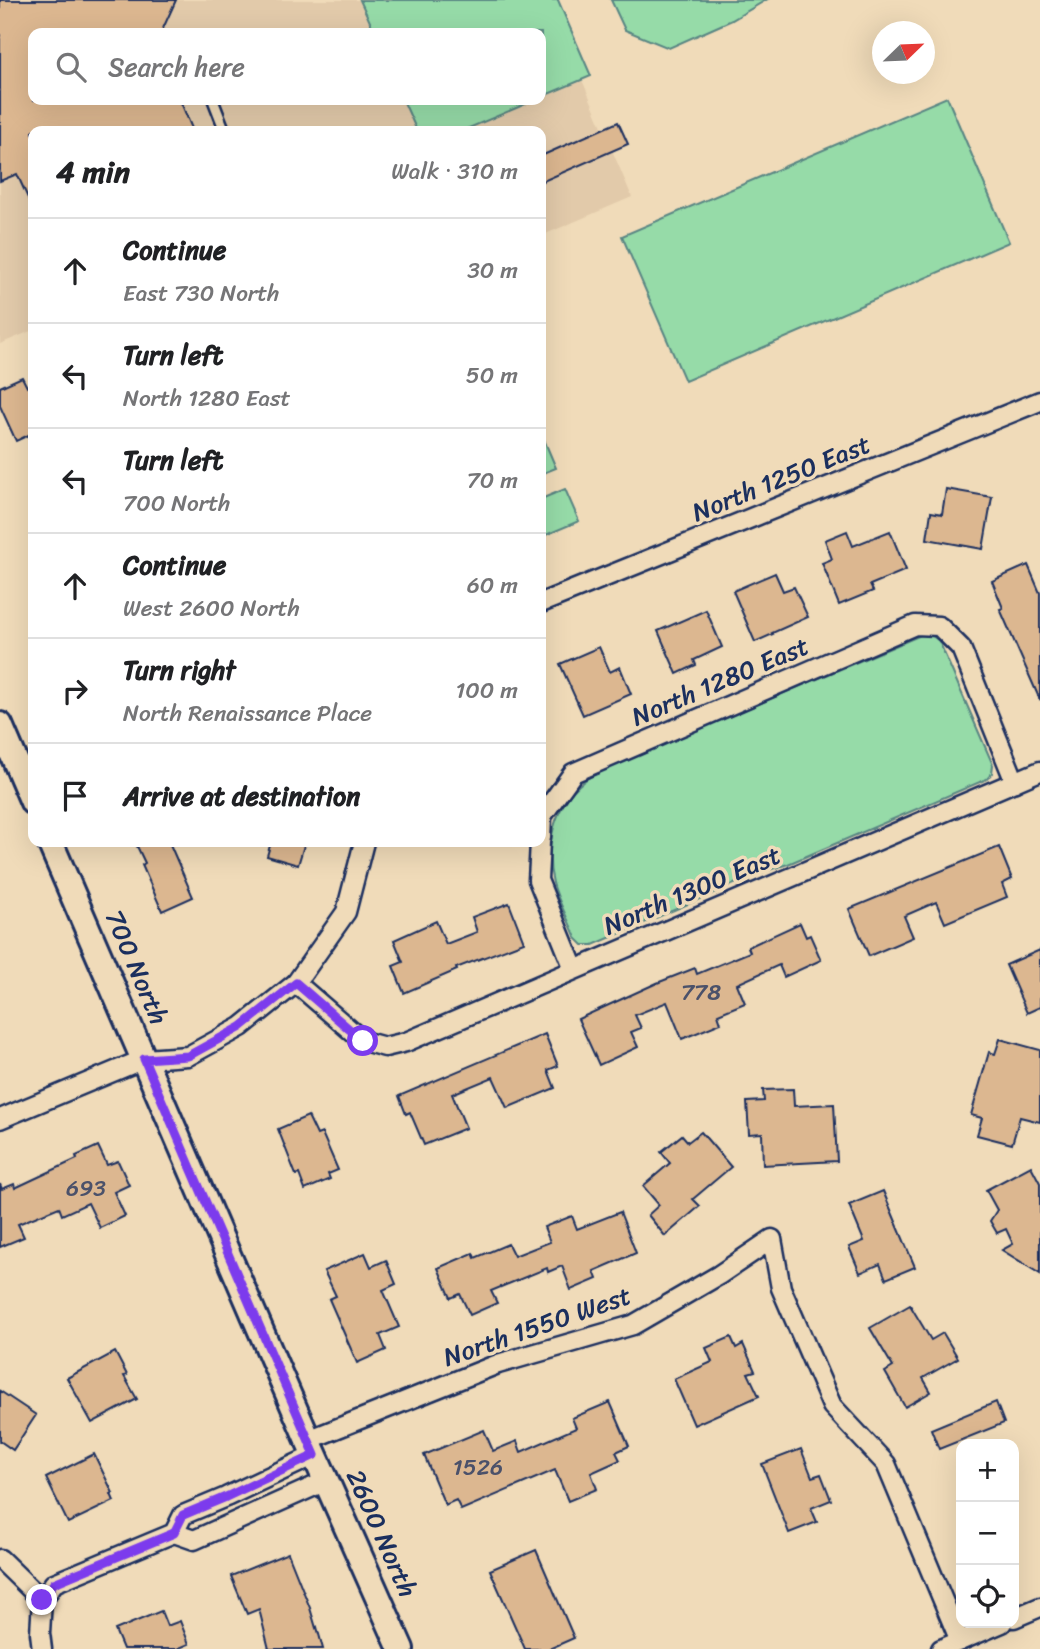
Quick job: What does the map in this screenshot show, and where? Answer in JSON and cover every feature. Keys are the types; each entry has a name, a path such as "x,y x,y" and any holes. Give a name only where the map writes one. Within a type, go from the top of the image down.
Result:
{"street":[{"name":"North 1250 East","path":"546,601 1040,401"},
{"name":"North 1280 East","path":"546,810 573,773 915,625 939,626 961,648 1015,782"},
{"path":"0,725 28,790"},
{"name":"North 1300 East","path":"296,983 363,1041 385,1047 405,1042 1040,771"},
{"name":"700 North","path":"52,847 311,1448"},
{"path":"0,1119 144,1059 188,1056 241,1027 296,983 346,912 363,847"},
{"path":"540,847 538,880 574,970"},
{"name":"North 1550 West","path":"174,1533 183,1515 226,1497 311,1448 498,1364 633,1325 719,1275 772,1239 781,1289 832,1406 886,1464 960,1641"},
{"name":"2600 North","path":"311,1448 401,1649"},
{"path":"42,1649 42,1600 54,1583 174,1533 194,1540 326,1480"},
{"path":"0,1559 42,1600"},
{"path":"1019,1616 1040,1607"},
{"path":"942,1649 990,1628"}],"lane":[{"path":"215,105 223,126"}],"shaded area":[{"path":"0,0 548,0 632,197 546,234 546,126 28,126 28,332 0,344"}],"green space":[{"path":"360,0 558,0 591,76 546,95 546,28 373,28"},
{"path":"611,0 766,0 732,20 669,48 625,30"},
{"path":"947,97 1009,242 685,381 622,236"},
{"path":"405,105 523,105 474,126 415,126"},
{"path":"546,444 556,468 546,472"},
{"path":"565,489 579,521 546,535 546,497"},
{"path":"921,635 931,635 939,641 993,765 992,773 987,779 593,945 583,945 576,938 555,890 550,856 551,841 559,814 565,802 584,781 607,768"}],"building":[{"path":"0,0 176,0 163,28 28,28 28,105 182,105 191,126 28,126 28,198 17,174 0,181"},
{"path":"618,122 628,144 546,180 546,154"},
{"path":"22,377 28,386 28,435 16,441 0,406 0,387"},
{"path":"946,489 992,497 983,549 927,539 931,512 942,514"},
{"path":"847,531 853,546 890,531 906,570 870,585 873,591 839,605 822,563 832,559 825,540"},
{"path":"1028,565 1040,593 1040,700 1000,609 1003,608 992,581"},
{"path":"775,573 783,591 794,587 808,617 755,642 733,591"},
{"path":"706,610 722,647 694,660 696,665 677,674 658,631"},
{"path":"599,647 610,672 620,667 631,694 583,715 560,664"},
{"path":"137,847 171,847 193,897 162,911 142,865 145,863"},
{"path":"270,847 303,847 298,865 267,856"},
{"path":"999,847 1012,879 1002,884 1007,897 945,923 936,902 904,916 913,937 869,956 849,909"},
{"path":"509,903 524,942 456,968 457,970 404,993 393,966 403,962 394,940 436,921 446,944 477,932 472,917"},
{"path":"800,923 806,937 810,935 821,960 784,977 779,965 737,984 745,1003 718,1014 721,1023 682,1039 667,1002 635,1015 641,1028 631,1032 638,1047 599,1065 578,1019 695,968 697,974 750,952 748,947"},
{"path":"1040,950 1040,1007 1027,1013 1006,965"},
{"path":"545,1034 558,1066 548,1070 555,1088 507,1108 493,1077 452,1094 466,1128 424,1145 410,1112 406,1114 399,1096"},
{"path":"1000,1039 1040,1050 1040,1122 1020,1117 1012,1144 977,1135 982,1118 971,1115 989,1052 995,1054"},
{"path":"793,1089 794,1106 834,1104 837,1161 763,1165 762,1133 749,1134 747,1102 764,1101 763,1090"},
{"path":"308,1116 317,1135 322,1133 338,1170 328,1174 330,1179 305,1190 299,1174 296,1175 278,1129"},
{"path":"701,1132 731,1167 693,1199 700,1206 665,1236 648,1215 659,1205 643,1186 670,1163 661,1152 682,1135 688,1142"},
{"path":"98,1146 107,1165 118,1161 129,1185 114,1192 125,1216 100,1228 88,1203 62,1215 59,1207 18,1224 24,1237 0,1247 0,1184 2,1189 14,1184 15,1188 77,1159 76,1156"},
{"path":"1031,1166 1040,1183 1040,1274 1002,1250 1013,1244 1006,1229 997,1233 990,1221 997,1210 986,1190"},
{"path":"883,1191 915,1267 886,1279 880,1264 860,1273 849,1247 864,1241 849,1205"},
{"path":"620,1212 636,1253 594,1271 597,1279 571,1290 562,1266 548,1272 547,1268 491,1291 497,1303 470,1315 460,1294 451,1298 438,1268 473,1253 475,1258 508,1244 514,1256 550,1242 544,1227 572,1216 577,1229"},
{"path":"365,1253 371,1267 386,1260 396,1284 383,1290 399,1327 380,1335 386,1350 357,1363 329,1299 336,1296 324,1271"},
{"path":"910,1305 931,1340 943,1333 958,1358 923,1378 931,1392 905,1407 885,1372 893,1367 870,1328"},
{"path":"731,1337 736,1348 743,1344 755,1371 748,1373 759,1396 694,1425 674,1379 712,1362 706,1348"},
{"path":"115,1352 137,1399 92,1423 67,1378"},
{"path":"0,1391 36,1415 13,1450 0,1441"},
{"path":"610,1402 629,1446 616,1452 620,1460 591,1473 597,1489 568,1501 555,1470 461,1510 456,1500 445,1505 424,1455 484,1430 493,1451 517,1441 521,1452 576,1428 572,1418"},
{"path":"996,1402 1004,1423 964,1439 956,1439 956,1442 939,1449 931,1429"},
{"path":"801,1449 812,1477 821,1474 831,1500 811,1508 817,1522 789,1533 762,1464"},
{"path":"94,1454 113,1493 111,1494 114,1501 68,1523 46,1478"},
{"path":"536,1550 574,1638 549,1649 525,1649 490,1570"},
{"path":"288,1553 323,1649 269,1649 259,1609 247,1614 231,1576"},
{"path":"161,1611 167,1626 180,1621 189,1644 177,1649 123,1649 115,1630"}],"route":[{"path":"42,1600 54,1583 174,1533 183,1515 315,1455 144,1059 188,1056 241,1027 296,983 363,1041"}]}
